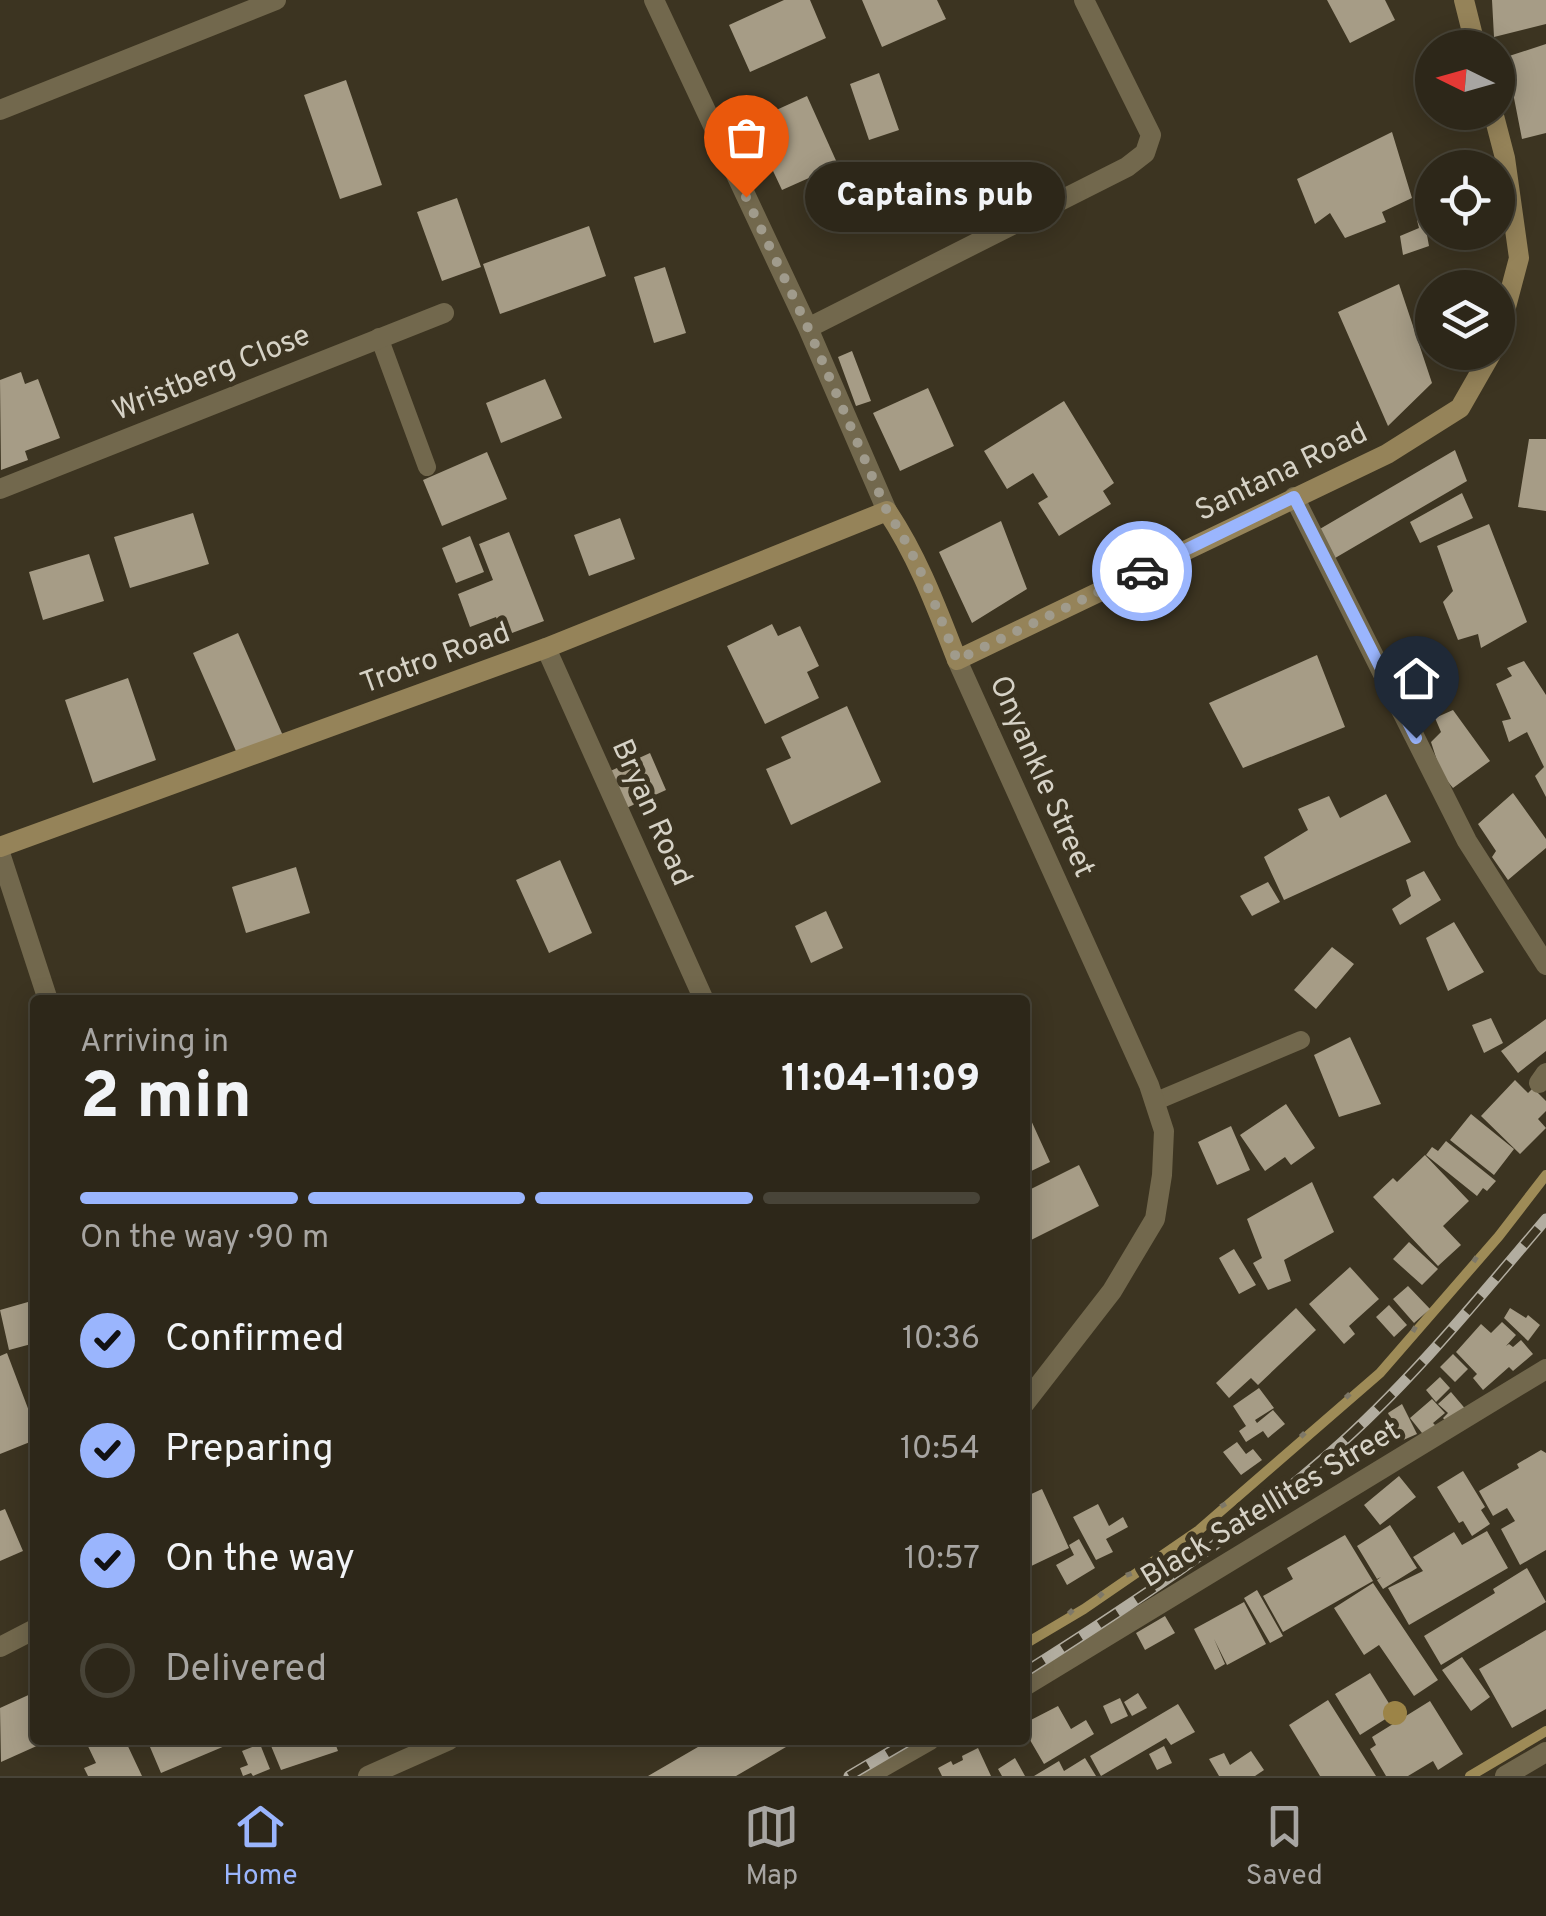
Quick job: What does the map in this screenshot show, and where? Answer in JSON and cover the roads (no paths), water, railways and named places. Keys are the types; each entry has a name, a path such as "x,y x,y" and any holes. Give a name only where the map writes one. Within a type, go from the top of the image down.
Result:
{"street":[{"path":"0,110 276,0"},
{"name":"Onyankle Street","path":"654,0 808,328 887,511 929,589 1164,1131 1155,1219 1112,1291 1030,1397"},
{"path":"808,328 1127,167 1145,153 1151,134 1084,0"},
{"path":"1464,0 1472,30"},
{"path":"1498,130 1520,258 1515,276"},
{"name":"Wristberg Close","path":"0,489 444,313"},
{"name":"Santana Road","path":"957,660 1387,454 1460,408 1482,370"},
{"path":"1294,497 1467,841 1546,965"},
{"name":"Trotro Road","path":"0,850 546,648 887,511"},
{"name":"Bryan Road","path":"546,648 702,995"},
{"path":"0,850 46,995"},
{"name":"Black Satellites Street","path":"1030,1683 1546,1369"},
{"path":"0,1647 30,1632"},
{"path":"368,1776 438,1745"},
{"path":"867,1776 921,1745"},
{"path":"1505,1776 1546,1752"}],"lane":[{"path":"379,338 427,467"},
{"path":"1154,1102 1301,1040"}],"waterway":[{"path":"1030,1641 1199,1530 1380,1373 1499,1236 1546,1175"},
{"path":"1470,1776 1546,1731"}],"railway":[{"path":"1030,1669 1181,1569 1329,1454 1415,1370 1546,1219"},
{"path":"849,1776 902,1745"}],"place":[{"name":"Captains pub","path":"746,197"}]}
